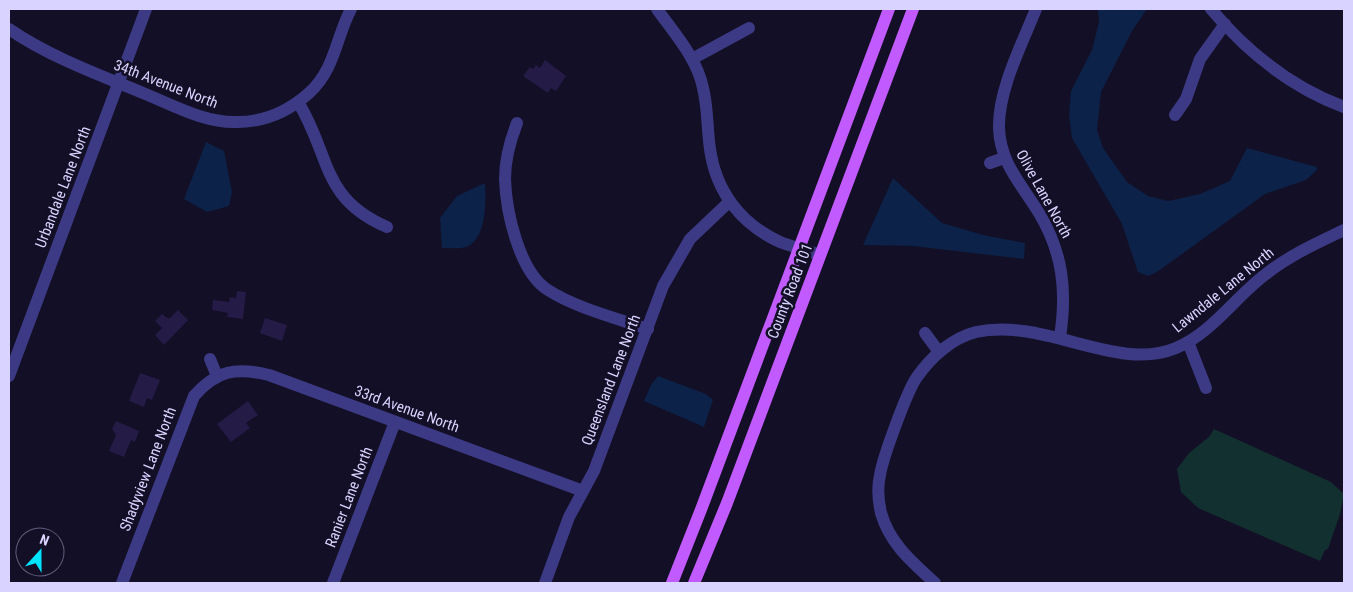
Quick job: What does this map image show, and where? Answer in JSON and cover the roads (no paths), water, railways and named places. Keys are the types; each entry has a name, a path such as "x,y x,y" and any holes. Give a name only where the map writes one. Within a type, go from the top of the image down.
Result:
{"main road":[{"name":"County Road 101","path":"672,583 889,9"},
{"name":"County Road 101","path":"694,583 913,9"}],"street":[{"name":"Urbandale Lane North","path":"9,376 146,9"},
{"name":"34th Avenue North","path":"9,29 58,58 198,116 218,121 258,120 277,114 298,102 310,92 323,76 333,59 345,20 351,9"},
{"path":"657,9 692,59 703,86 713,167 729,202 745,220 762,233 820,255"},
{"name":"Olive Lane North","path":"1036,9 1001,109 999,128 1004,158 1050,232 1058,253 1063,274 1064,297 1060,337"},
{"path":"1211,9 1285,78 1304,91 1344,107"},
{"path":"1175,115 1186,99 1200,59 1225,24"},
{"path":"692,59 750,28"},
{"path":"298,102 308,119 328,175 339,192 352,207 368,219 387,227"},
{"path":"517,123 510,142 505,180 517,244 524,262 534,277 547,290 648,330"},
{"path":"990,163 1004,158"},
{"name":"Queensland Lane North","path":"545,583 569,517 594,471 663,286 690,240 709,219 729,202"},
{"name":"Lawndale Lane North","path":"1060,337 1122,353 1140,356 1159,354 1188,342 1265,274 1289,257 1344,230"},
{"path":"935,583 895,544 886,528 878,493 884,458 916,378 939,352 975,332 1019,330 1060,337"},
{"path":"926,333 939,352"},
{"path":"1188,342 1206,388"},
{"path":"210,359 217,376"},
{"name":"33rd Avenue North","path":"217,376 242,371 269,375 583,491"},
{"name":"Shadyview Lane North","path":"122,583 194,396 204,385 217,376"},
{"name":"Ranier Lane North","path":"333,583 395,422"}],"water":[{"path":"1098,9 1147,9 1132,31 1101,92 1097,130 1103,148 1127,182 1148,196 1168,201 1200,194 1230,181 1247,148 1317,167 1317,170 1306,180 1265,194 1157,272 1148,276 1138,272 1122,224 1072,138 1069,115 1071,91 1092,50 1099,22"},
{"path":"206,142 224,151 232,192 229,206 207,212 184,199"},
{"path":"893,178 942,223 983,235 1025,243 1024,259 913,246 863,245"},
{"path":"485,183 484,219 478,236 473,243 466,247 442,248 440,218 457,196"},
{"path":"658,376 706,394 713,400 704,427 644,401 651,385"}]}
